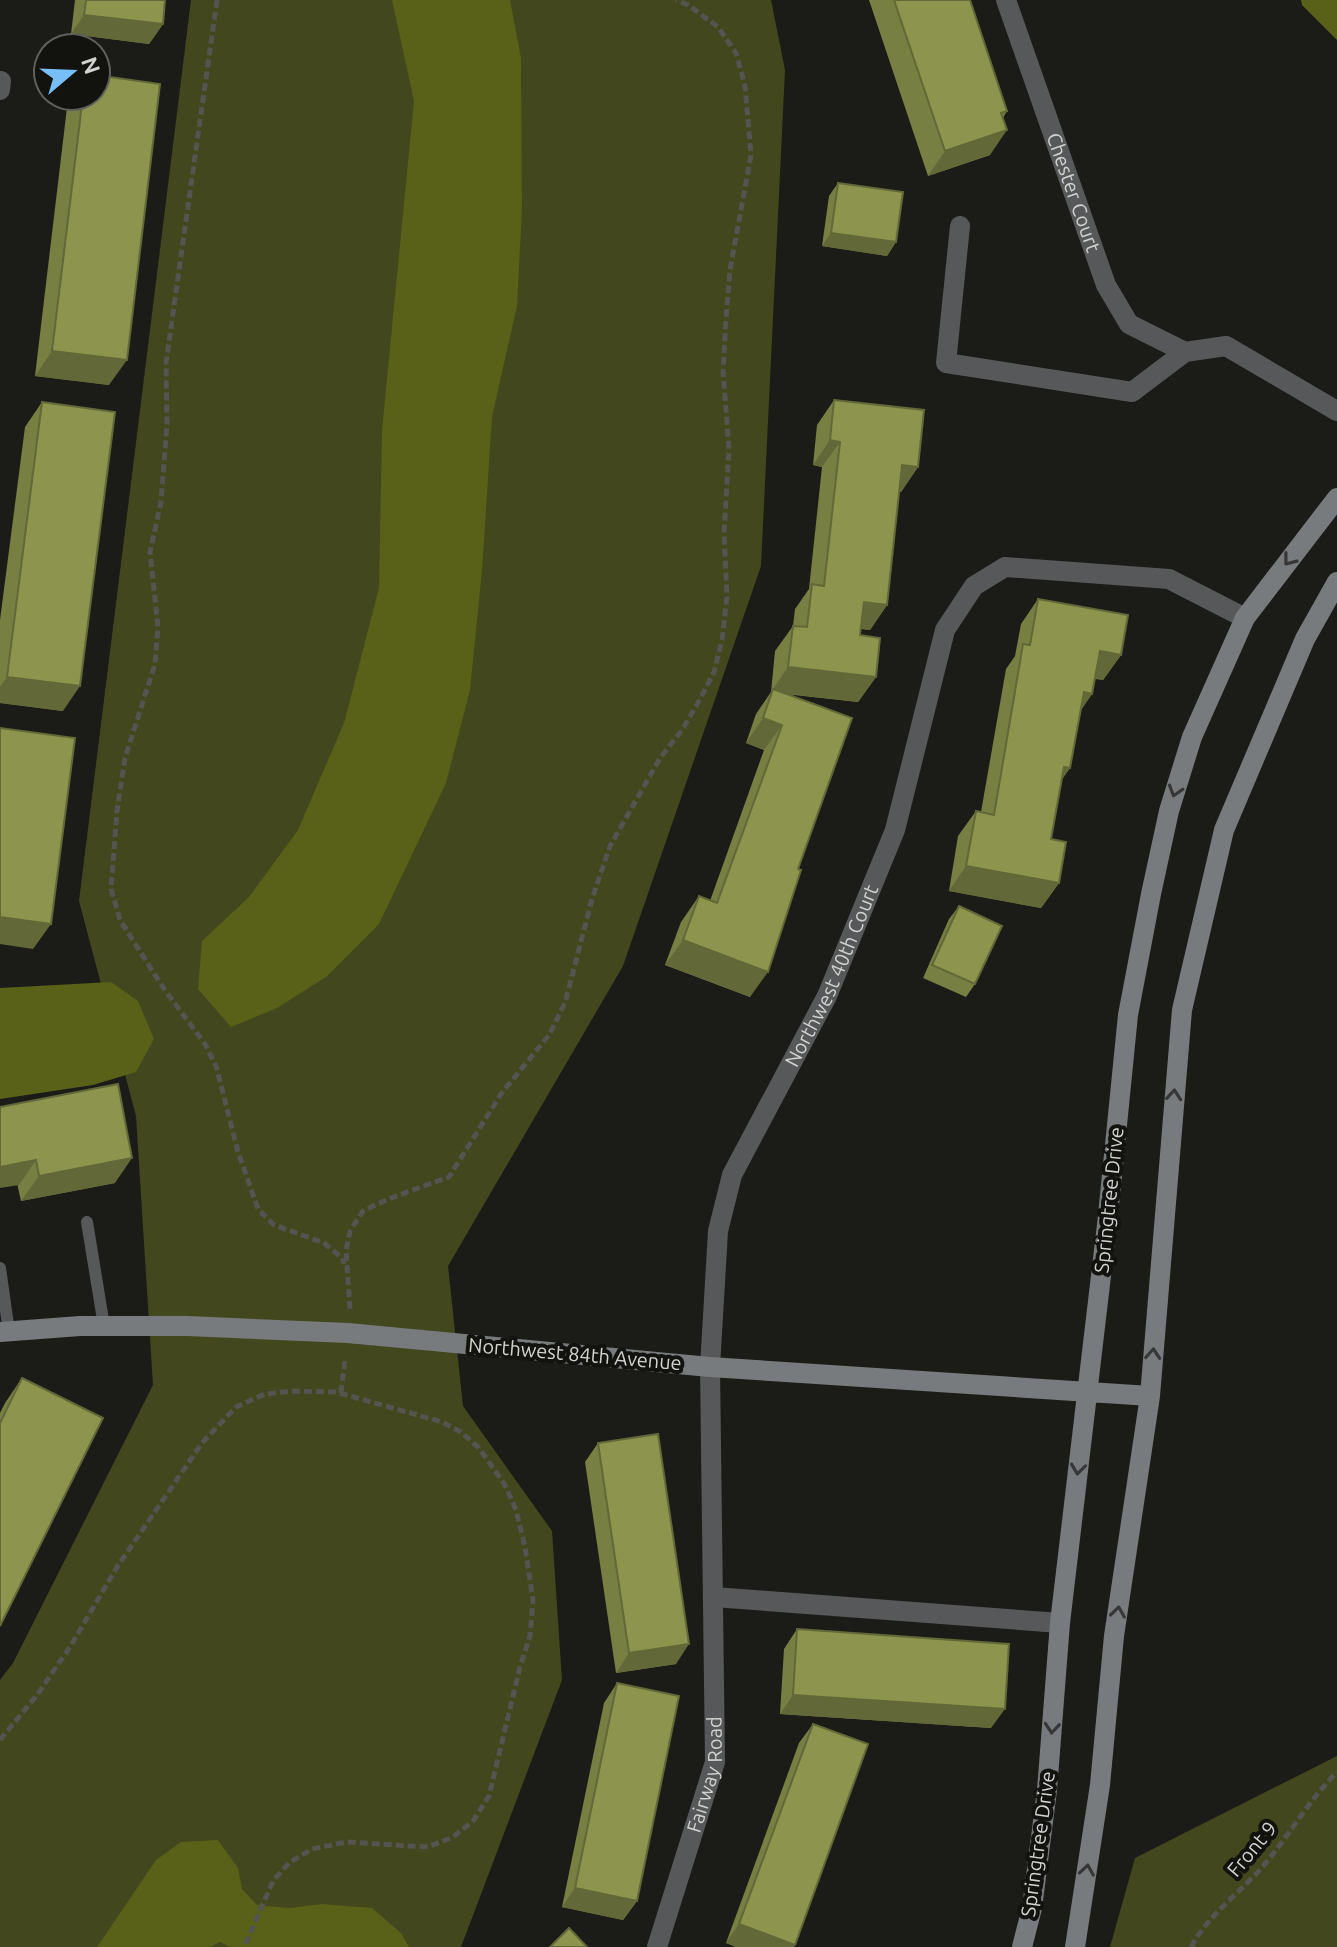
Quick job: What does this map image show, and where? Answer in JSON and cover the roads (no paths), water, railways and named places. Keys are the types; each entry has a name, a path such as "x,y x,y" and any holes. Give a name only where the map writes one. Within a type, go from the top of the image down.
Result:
{"street":[{"name":"Chester Court","path":"1006,0 1106,285 1129,324 1185,352"},
{"path":"960,226 946,363 1132,392 1185,352 1226,346 1337,411"},
{"name":"Springtree Drive","path":"1022,1947 1032,1908 1047,1790 1060,1623 1107,1225 1128,1015 1169,811 1192,737 1245,618 1337,498"},
{"name":"Northwest 40th Court","path":"710,1367 718,1231 732,1175 833,982 895,830 945,630 974,586 1005,567 1169,579 1245,618"},
{"path":"1075,1947 1100,1785 1114,1636 1150,1396 1182,1010 1224,830 1305,639 1337,582"},
{"name":"Northwest 84th Avenue","path":"4,1332 104,1326 188,1326 348,1333 710,1367 1150,1396"},
{"name":"Fairway Road","path":"657,1947 715,1762 710,1367"},
{"path":"714,1597 1060,1623"}],"lane":[{"path":"87,1222 104,1326"},
{"path":"0,1268 4,1332"}]}
